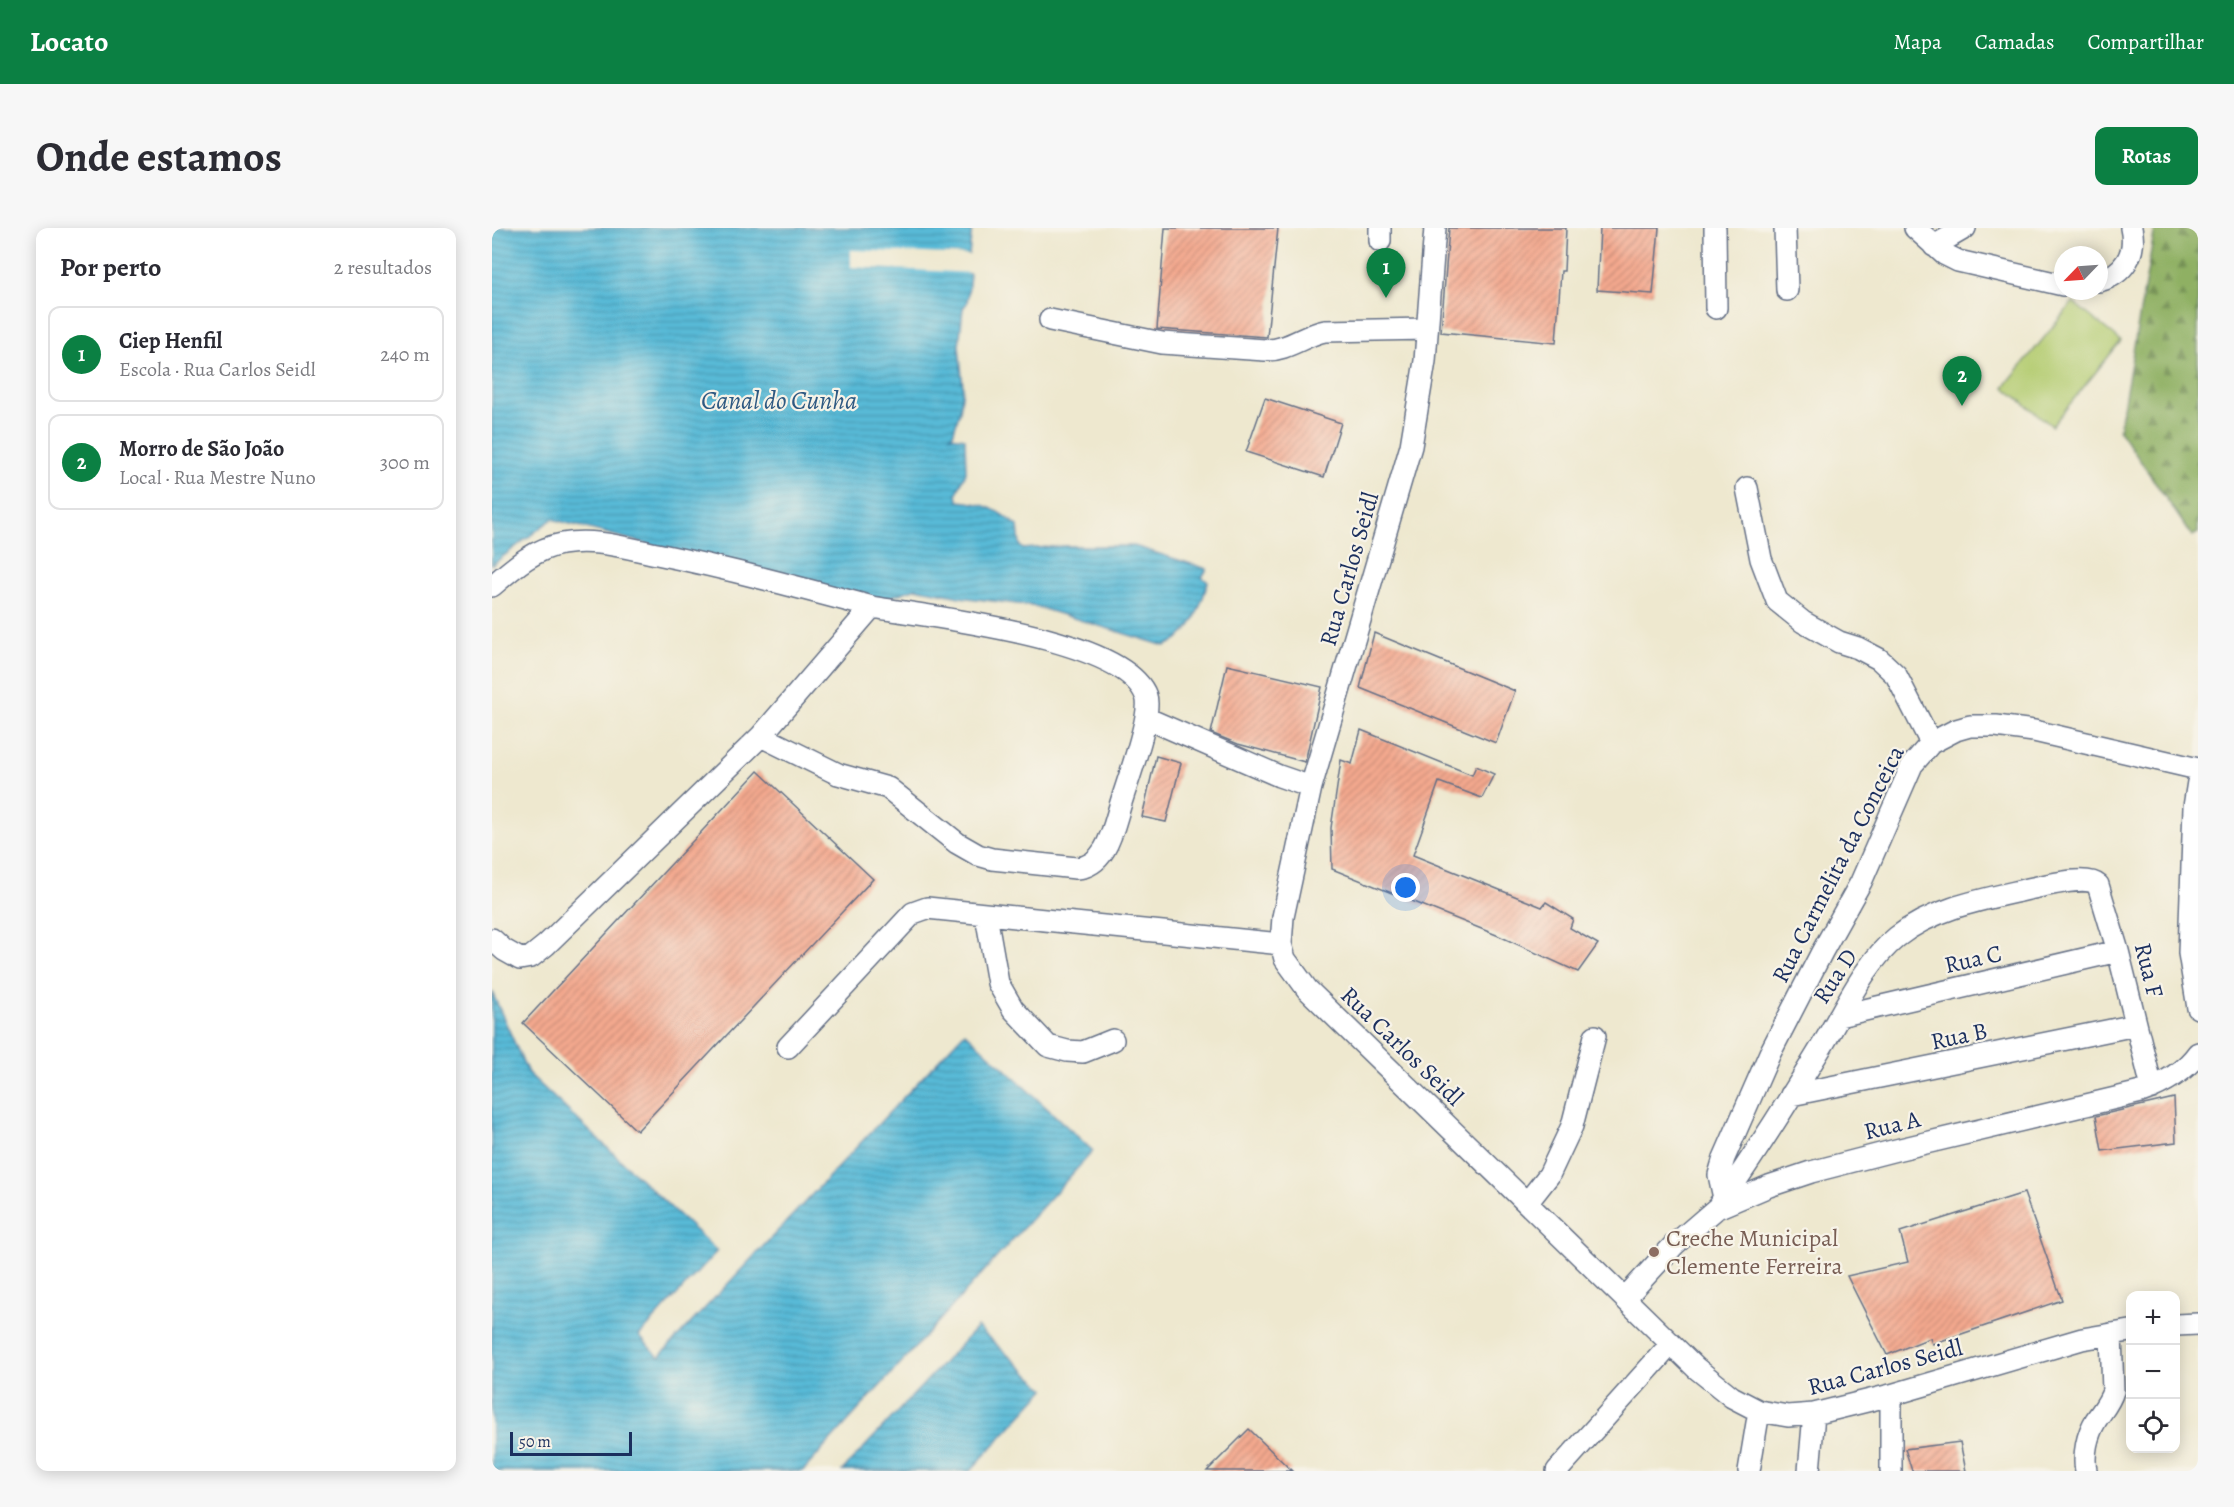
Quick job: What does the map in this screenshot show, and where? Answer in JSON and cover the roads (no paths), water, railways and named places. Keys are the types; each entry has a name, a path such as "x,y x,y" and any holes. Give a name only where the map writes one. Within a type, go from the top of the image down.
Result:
{"street":[{"name":"Rua Carlos Seidl","path":"1435,228 1425,361 1411,446 1311,787 1282,917 1281,944 1285,959 1307,989 1696,1368 1732,1397 1759,1411 1788,1416 1814,1414 1891,1395 2082,1339 2121,1333"},
{"path":"1715,228 1716,308"},
{"path":"1785,228 1787,290"},
{"path":"1915,228 1944,254 1958,261 2054,283"},
{"path":"1934,246 1965,228"},
{"path":"2108,278 2123,267 2131,249 2132,232"},
{"path":"1050,320 1162,343 1265,350 1277,350 1325,331 1427,328"},
{"path":"1747,488 1761,559 1778,601 1803,622 1839,642 1858,648 1879,659 1896,675 1931,743"},
{"path":"492,586 525,559 542,550 561,544 581,542 615,545 716,566 872,607 1027,633 1073,647 1109,663 1137,682 1146,696 1146,718 1112,831 1097,860 1080,868 992,859 978,855 957,843 888,788 838,774 761,736"},
{"path":"492,939 515,958 525,959 537,953 761,736 872,607"},
{"path":"1146,718 1279,776 1311,787"},
{"name":"Rua Carmelita da Conceica","path":"1720,1203 1719,1175 1724,1158 1770,1053 1861,882 1912,765 1931,743 1956,730 1970,726 1996,726 2055,736 2198,769"},
{"path":"2198,782 2194,807 2189,953 2198,1008"},
{"name":"Rua D","path":"1720,1203 1757,1150 1880,954 1899,936 1947,910 2046,885 2080,881"},
{"name":"Rua F","path":"2080,881 2095,882 2098,885 2118,951 2152,1088"},
{"path":"788,1047 913,913 927,908 1281,944"},
{"path":"986,915 998,983 1013,1009 1048,1046 1083,1052 1113,1040"},
{"name":"Rua C","path":"1839,1016 2118,951"},
{"name":"Rua B","path":"1791,1095 2136,1025"},
{"path":"1527,1203 1549,1175 1572,1126 1595,1036"},
{"name":"Rua A","path":"1625,1298 1674,1245 1720,1203 1811,1172 2152,1088 2167,1081 2190,1064 2198,1053"},
{"path":"2180,1325 2198,1324"},
{"path":"2086,1471 2088,1438 2113,1391 2121,1333"},
{"path":"1557,1471 1671,1344"},
{"path":"1891,1395 1891,1471"},
{"path":"1749,1471 1759,1411"},
{"path":"1809,1471 1814,1414"}],"water":[{"name":"Canal do Cunha","path":"492,228 972,228 967,273 970,274 967,303 963,308 959,346 963,387 960,411 953,434 950,436 965,438 966,472 957,493 958,501 983,505 1010,520 1018,526 1020,546 1023,549 1065,546 1134,546 1207,569 1202,577 1208,582 1194,620 1183,635 1165,646 1034,606 960,597 916,588 873,603 552,519 492,565"},
{"path":"492,992 528,1073 717,1251 639,1336 659,1357 965,1032 1093,1151 803,1471 492,1471"},
{"path":"977,1327 1045,1389 970,1471 842,1471"}],"place":[{"name":"Ciep Henfil","path":"1386,298"},
{"name":"Morro de São João","path":"1962,406"},
{"name":"Creche Municipal Clemente Ferreira","path":"1654,1252"}]}
